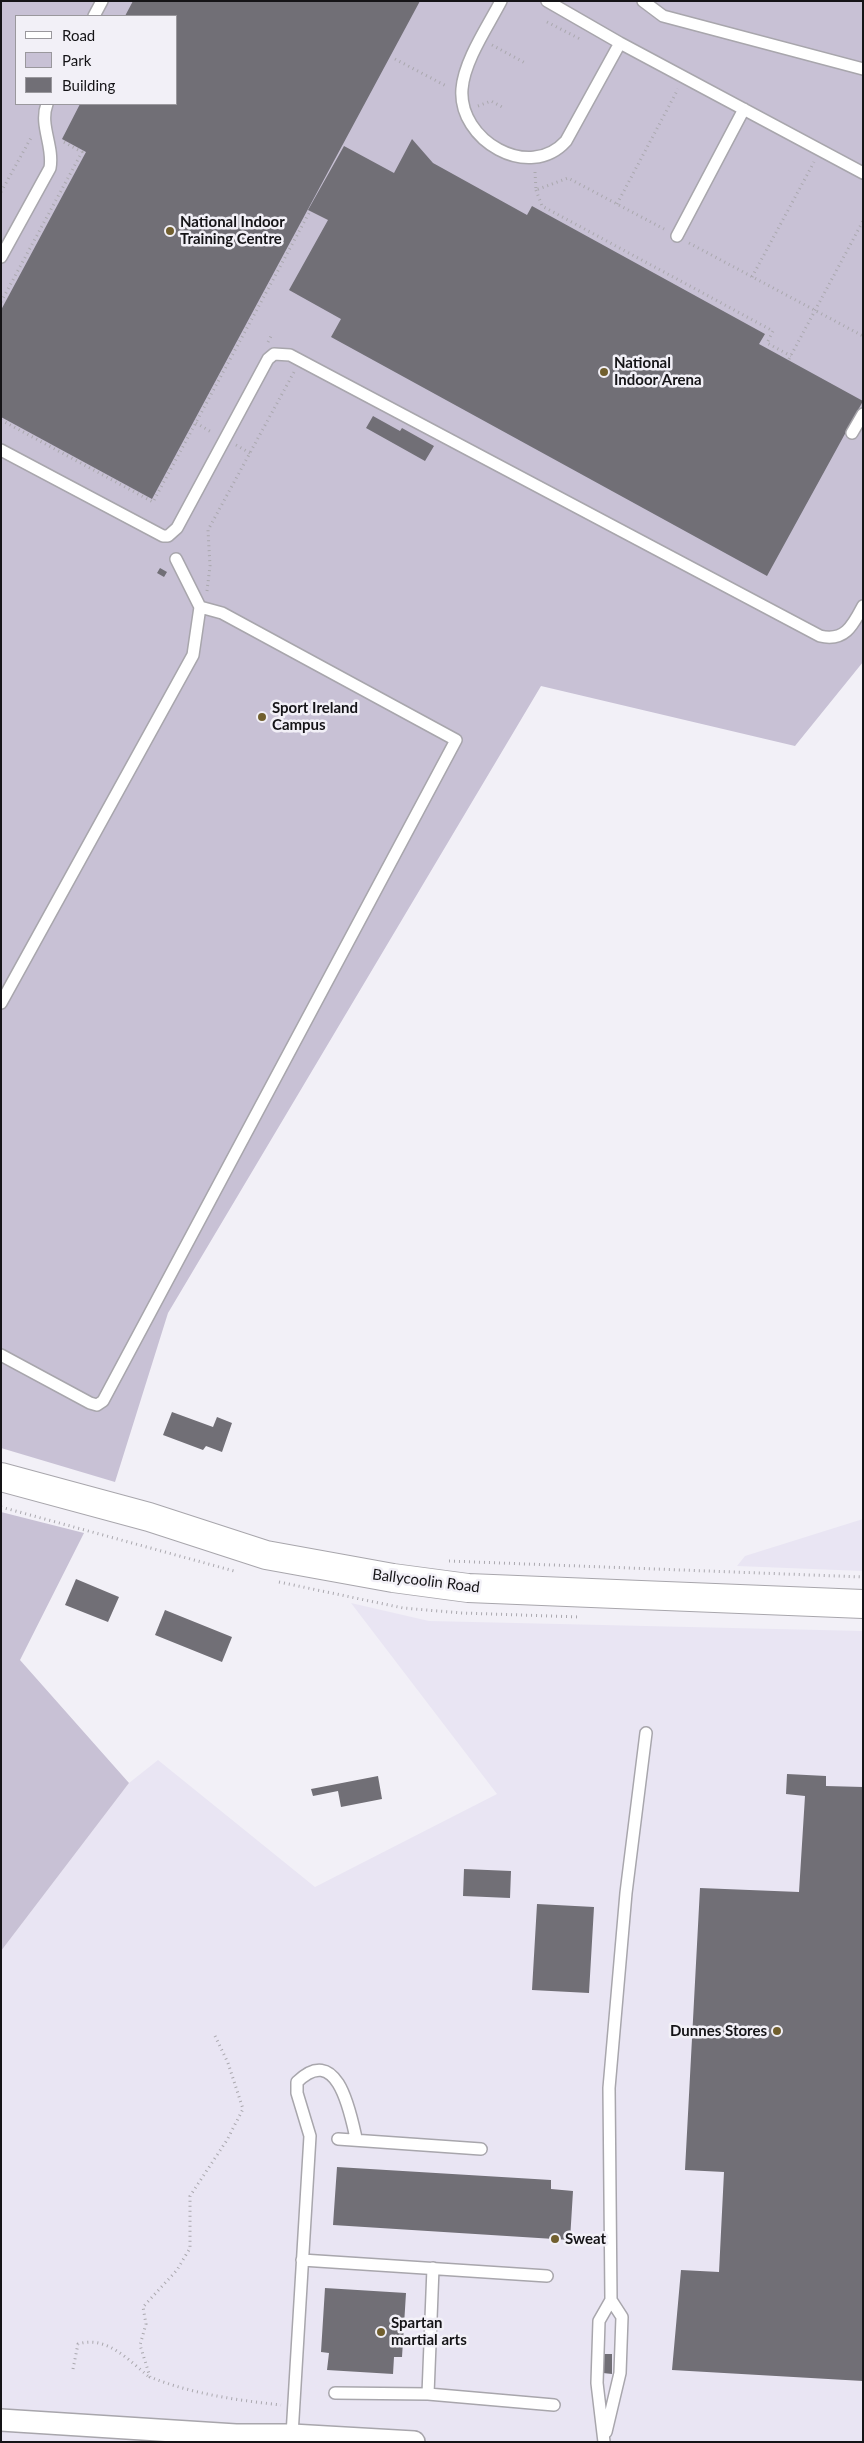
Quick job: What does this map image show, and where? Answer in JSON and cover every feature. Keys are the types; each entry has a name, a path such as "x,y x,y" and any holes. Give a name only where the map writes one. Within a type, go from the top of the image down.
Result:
{"street":[{"name":"Ballycoolin Road","path":"1,1476 149,1517 266,1555 393,1578 468,1588 863,1604"},
{"path":"1,2420 236,2438 292,2434 414,2442"}],"lane":[{"path":"95,15 102,1"},
{"path":"502,1 468,68 462,90 464,110 479,136 498,150 522,157 545,156 559,149 566,141 620,43"},
{"path":"547,1 620,43 863,172"},
{"path":"643,1 663,16 863,69"},
{"path":"1,257 50,168 51,154 44,116 47,105"},
{"path":"677,236 744,109"},
{"path":"1,450 163,536 168,536 177,528 268,359 274,354 282,353 300,360 820,636 834,638 848,631 863,606"},
{"path":"852,434 863,414"},
{"path":"1,1003 193,655 200,607 176,559"},
{"path":"1,1355 90,1403 97,1405 102,1401 456,740 222,613 200,607"},
{"path":"604,2441 597,2383 599,2321 611,2300 609,2088 626,1893 646,1733"},
{"path":"292,2434 310,2136 297,2094 297,2082 306,2073 320,2070 330,2074 342,2088 356,2138"},
{"path":"338,2139 356,2138 481,2149"},
{"path":"302,2260 547,2276"},
{"path":"428,2394 433,2268"},
{"path":"604,2441 620,2373 622,2317 611,2300"},
{"path":"335,2393 428,2394 554,2405"}],"path":[{"path":"481,40 527,64"},
{"path":"395,59 451,88 462,90"},
{"path":"617,204 685,77"},
{"path":"464,110 491,101 502,107"},
{"path":"1,192 32,135 46,132"},
{"path":"752,277 820,150"},
{"path":"536,190 542,206 772,331 767,343 790,358 863,221"},
{"path":"1,420 153,502 309,213"},
{"path":"264,351 272,334"},
{"path":"200,607 209,587 208,530 300,360"},
{"path":"440,1560 863,1578"},
{"path":"150,2377 140,2345 146,2324 143,2308 177,2270 190,2248 190,2196 227,2140 243,2109 228,2063 215,2036"},
{"path":"74,2369 78,2344 88,2341 103,2343 121,2354 150,2377 178,2388 233,2400 294,2406"}],"shaded area":[{"path":"863,1519 863,1571 737,1566 745,1556"},
{"path":"351,1603 429,1621 863,1631 863,2442 1,2442 1,1951 129,1783 158,1760 315,1887 497,1794"}],"green space":[{"name":"Sport Ireland Campus","path":"1,1 863,1 863,662 795,746 541,686 168,1313 115,1482 1,1448"},
{"path":"1,1512 84,1533 20,1660 129,1783 1,1951"}],"building":[{"name":"National Indoor Training Centre","path":"133,1 420,1 152,499 1,417 1,310 86,152 62,139 79,105 178,105 178,15 126,15"},
{"name":"National Indoor Arena","path":"412,139 433,163 527,215 532,206 765,334 759,344 863,401 767,576 331,337 341,319 289,290 328,220 308,210 344,146 394,173"},
{"path":"373,416 400,431 402,428 434,446 425,461 366,428"},
{"path":"160,568 167,572 164,577 157,573"},
{"path":"172,1412 213,1427 217,1417 232,1423 222,1452 206,1446 203,1450 163,1435"},
{"path":"76,1579 119,1597 108,1622 65,1605"},
{"path":"165,1610 232,1637 222,1662 155,1635"},
{"name":"Dunnes Stores","path":"787,1774 826,1776 826,1786 863,1787 863,2381 672,2370 681,2270 719,2272 724,2172 685,2170 700,1888 799,1892 805,1796 786,1794"},
{"path":"378,1776 382,1799 341,1807 338,1791 313,1796 311,1789"},
{"path":"464,1869 511,1871 510,1898 463,1896"},
{"path":"537,1904 594,1907 589,1993 532,1990"},
{"path":"337,2167 551,2180 551,2189 573,2191 570,2240 333,2225"},
{"path":"325,2288 406,2293 402,2357 394,2357 393,2374 327,2370 329,2353 321,2352"},
{"path":"604,2354 612,2354 612,2374 603,2373"}],"place":[{"name":"National Indoor Training Centre","path":"170,231"},
{"name":"National Indoor Arena","path":"604,372"},
{"name":"Sport Ireland Campus","path":"262,717"},
{"name":"Dunnes Stores","path":"777,2031"},
{"name":"Sweat","path":"555,2239"},
{"name":"Spartan martial arts","path":"381,2332"}]}
